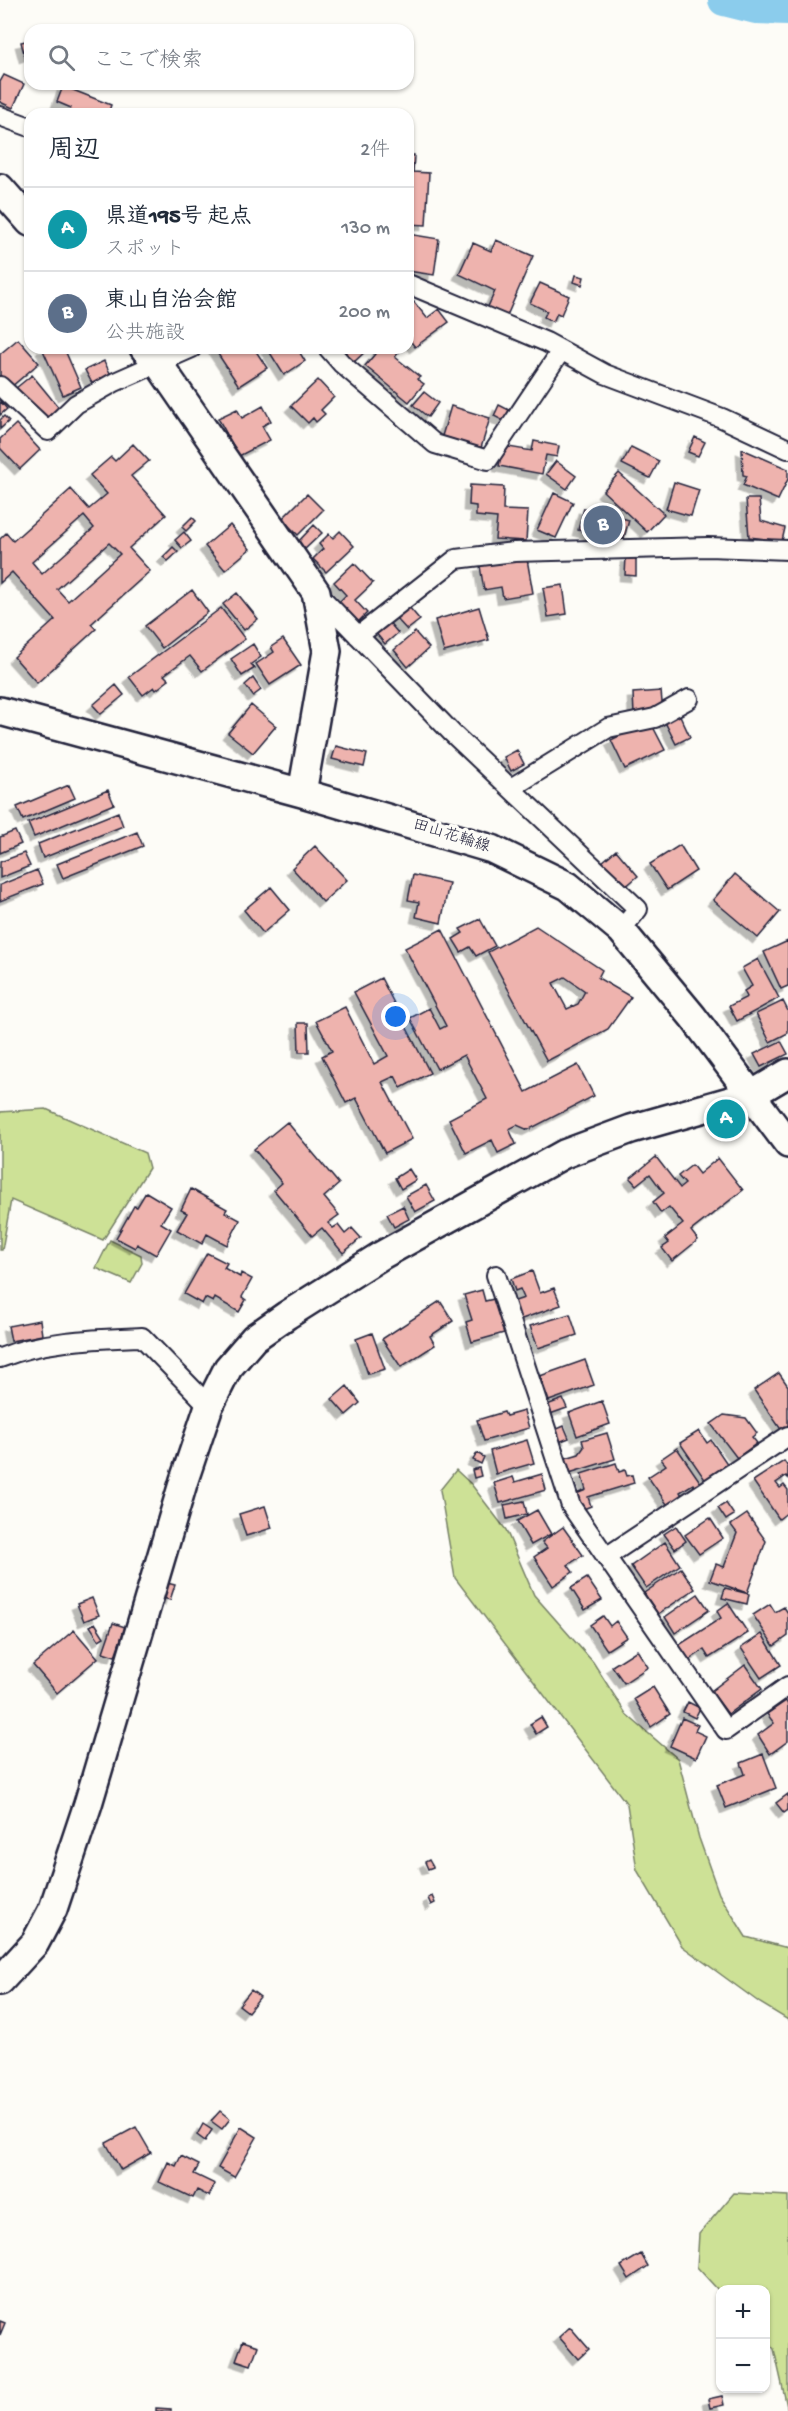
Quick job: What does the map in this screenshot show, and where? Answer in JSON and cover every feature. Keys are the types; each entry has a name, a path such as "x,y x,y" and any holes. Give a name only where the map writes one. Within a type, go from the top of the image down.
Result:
{"street":[{"path":"0,116 24,125"},
{"path":"0,188 24,215"},
{"path":"414,287 561,351 605,374 722,418 788,448"},
{"path":"334,354 435,444 488,460 561,351"},
{"path":"0,386 48,431 76,404 151,356 316,592 452,733 638,909 621,930"},
{"path":"358,636 456,559 514,552 708,548 788,550"},
{"path":"302,793 327,651 316,592"},
{"path":"511,788 608,728 655,718 689,699"},
{"name":"田山花輪線","path":"0,711 302,793 492,849 568,886 621,930 693,1017 787,1140"},
{"path":"0,1981 35,1943 53,1908 75,1846 184,1480 209,1406 228,1368 254,1338 382,1255 564,1154 631,1128 751,1095 788,1073"},
{"path":"496,1275 571,1506 726,1730 788,1686"},
{"path":"0,1358 17,1351 90,1339 142,1337 209,1406"},
{"path":"606,1557 788,1436"}],"green space":[{"path":"46,1109 145,1153 149,1168 103,1240 11,1200 2,1250 0,1250 0,1112"},
{"path":"110,1240 141,1255 142,1263 131,1283 96,1268"},
{"path":"456,1470 471,1484 506,1530 534,1595 593,1662 626,1714 678,1759 699,1838 719,1894 746,1937 788,1948 788,2020 760,2003 682,1946 637,1870 627,1804 455,1578 440,1490"},
{"path":"734,2193 788,2196 788,2411 774,2349 770,2344 770,2285 716,2285 716,2288 697,2267 699,2234"}],"building":[{"path":"4,75 24,84 13,108 0,102 0,82"},
{"path":"62,90 73,90 111,105 110,108 71,108 57,102"},
{"path":"414,172 429,173 426,225 414,224"},
{"path":"414,235 439,239 434,275 414,272"},
{"path":"496,240 533,256 506,318 487,309 495,291 459,274 473,243 491,251"},
{"path":"576,275 584,277 582,285 574,282"},
{"path":"540,283 569,296 561,315 557,313 553,322 544,317 547,311 530,303"},
{"path":"414,302 427,318 439,309 449,322 415,347"},
{"path":"18,339 24,346 24,354 31,354 39,363 11,387 0,375 0,354"},
{"path":"45,354 67,354 81,387 63,395"},
{"path":"218,354 258,354 267,368 239,386"},
{"path":"271,354 301,354 305,361 284,375"},
{"path":"346,354 363,354 354,362"},
{"path":"375,354 398,354 395,357 420,377 417,379 424,384 409,402 365,366"},
{"path":"104,361 111,375 93,385 85,370"},
{"path":"32,375 59,408 42,421 16,388"},
{"path":"318,380 334,397 321,410 325,414 316,422 313,418 308,423 291,406"},
{"path":"424,392 438,403 428,417 413,405"},
{"path":"0,401 7,409 0,415"},
{"path":"499,405 509,410 504,421 494,416"},
{"path":"263,406 271,421 262,426 270,440 239,456 218,418 237,409 242,418"},
{"path":"451,406 490,418 481,448 442,436"},
{"path":"4,416 9,421 0,429 0,420"},
{"path":"16,424 40,450 20,469 0,448 0,439"},
{"path":"695,437 705,442 698,456 688,452"},
{"path":"534,441 559,446 557,457 546,455 542,474 499,466 503,446 532,451"},
{"path":"133,444 149,461 131,476 166,515 129,548 150,571 91,624 96,629 37,683 14,657 55,620 12,572 0,583 0,539 6,533 13,541 71,489 89,509 107,494 90,475 111,457 115,461","holes":["84,516 94,528 42,574 32,562","109,543 120,554 68,601 57,589"]},
{"path":"631,447 659,461 650,478 622,464"},
{"path":"742,449 788,469 788,479 778,500 743,485 747,476 743,475"},
{"path":"556,461 576,476 567,489 546,474"},
{"path":"619,473 664,514 647,532 603,491"},
{"path":"674,482 699,490 691,516 666,509"},
{"path":"470,485 504,487 503,510 528,511 526,541 495,539 497,518 476,516 476,506 469,505"},
{"path":"554,493 573,502 556,538 537,530"},
{"path":"307,494 323,510 298,535 282,519"},
{"path":"746,499 759,499 761,521 785,528 782,541 749,537"},
{"path":"584,508 629,520 623,542 578,530"},
{"path":"192,517 196,521 186,531 182,527"},
{"path":"230,525 250,549 225,570 205,546"},
{"path":"314,525 322,533 305,549 298,542"},
{"path":"340,531 354,546 326,572 313,559 323,549 319,544 329,534 333,538"},
{"path":"184,532 191,541 182,548 175,540"},
{"path":"173,547 178,552 168,561 163,557"},
{"path":"626,557 636,558 636,576 625,575"},
{"path":"527,559 533,593 503,598 501,587 484,590 480,566"},
{"path":"354,563 373,583 355,600 367,613 357,623 338,603 346,595 334,582"},
{"path":"563,585 567,614 548,617 543,588"},
{"path":"192,590 208,612 162,648 145,626"},
{"path":"237,593 258,619 244,630 223,604"},
{"path":"409,607 420,620 407,630 396,618"},
{"path":"479,607 489,640 444,652 435,620"},
{"path":"221,608 245,639 202,671 190,656 164,675 169,680 156,690 154,687 143,695 129,677"},
{"path":"387,620 398,633 385,644 374,631"},
{"path":"415,632 429,648 408,667 394,650"},
{"path":"283,639 301,665 270,685 256,664 274,652 271,647"},
{"path":"253,644 261,657 251,664 255,668 242,676 231,659"},
{"path":"253,678 261,690 253,696 245,685"},
{"path":"116,685 124,695 101,714 93,705"},
{"path":"661,691 663,713 634,715 633,693"},
{"path":"251,705 276,726 253,753 228,733"},
{"path":"678,711 690,737 676,744 663,718"},
{"path":"650,721 665,750 625,769 611,740"},
{"path":"336,746 367,754 364,767 332,759"},
{"path":"517,750 524,764 511,771 504,757"},
{"path":"69,785 75,798 23,820 17,807"},
{"path":"108,790 114,804 34,837 28,823"},
{"path":"118,812 123,826 43,858 38,844"},
{"path":"15,831 21,844 0,853 0,837"},
{"path":"137,832 143,846 63,878 57,864"},
{"path":"680,845 696,871 667,890 650,864"},
{"path":"315,846 347,880 323,902 292,868"},
{"path":"616,850 638,876 624,888 602,862"},
{"path":"24,853 30,866 0,878 0,862"},
{"path":"37,870 43,884 0,901 0,885"},
{"path":"735,874 780,912 758,938 713,900"},
{"path":"413,875 449,883 441,923 416,917 419,902 408,900"},
{"path":"271,887 290,910 263,933 244,910"},
{"path":"480,919 495,946 476,956 470,947 461,952 453,939 463,933 460,929"},
{"path":"536,926 602,970 598,978 631,997 608,1029 547,1061 488,952","holes":["565,977 585,991 578,1004 567,1009 553,983"]},
{"path":"442,929 526,1092 578,1065 594,1096 528,1130 517,1125 509,1129 516,1144 498,1153 492,1140 466,1153 449,1119 487,1099 464,1055 437,1069 410,1018 429,1008 440,1029 446,1026 405,948"},
{"path":"788,941 788,986 781,989 764,952"},
{"path":"758,959 779,998 737,1021 729,1006 747,997 744,991 752,986 742,968"},
{"path":"381,978 430,1073 401,1088 395,1076 382,1082 412,1139 385,1153 356,1098 346,1103 322,1056 332,1051 316,1021 345,1007 374,1064 388,1056 354,992"},
{"path":"783,1001 788,1011 788,1033 770,1042 756,1014"},
{"path":"298,1023 308,1023 309,1052 299,1052"},
{"path":"781,1041 788,1054 761,1067 754,1054"},
{"path":"287,1122 339,1184 324,1197 339,1215 328,1223 333,1228 338,1225 345,1234 352,1228 361,1238 343,1253 322,1228 312,1236 274,1190 282,1183 254,1149"},
{"path":"656,1157 680,1188 685,1184 678,1176 692,1165 699,1174 718,1158 743,1190 691,1231 698,1240 672,1261 662,1248 669,1243 665,1238 683,1224 669,1207 661,1213 653,1202 664,1193 650,1174 636,1185 630,1178"},
{"path":"409,1169 416,1180 401,1189 395,1178"},
{"path":"426,1185 435,1201 415,1212 406,1196"},
{"path":"191,1189 227,1209 225,1212 240,1220 227,1245 207,1234 202,1244 177,1230 187,1213 181,1210"},
{"path":"146,1192 171,1207 161,1223 171,1229 156,1255 137,1244 135,1248 116,1238 134,1206 137,1207"},
{"path":"403,1206 409,1219 394,1227 387,1214"},
{"path":"207,1253 227,1263 224,1268 240,1277 241,1273 252,1279 242,1297 246,1300 239,1312 215,1298 213,1302 205,1298 202,1304 184,1294"},
{"path":"532,1271 540,1293 554,1288 561,1305 519,1320 512,1302 524,1298 520,1289 515,1291 511,1279"},
{"path":"482,1290 485,1301 494,1299 504,1333 472,1342 466,1322 472,1320 464,1295"},
{"path":"440,1301 453,1321 430,1336 435,1345 401,1367 382,1339"},
{"path":"570,1314 577,1335 538,1348 530,1326"},
{"path":"40,1320 42,1335 11,1341 8,1326"},
{"path":"372,1333 385,1369 368,1374 356,1339"},
{"path":"585,1360 594,1385 549,1401 540,1376"},
{"path":"779,1373 788,1386 788,1431 784,1434 754,1390"},
{"path":"347,1386 360,1403 346,1415 332,1399"},
{"path":"563,1399 567,1408 550,1414 547,1405"},
{"path":"602,1401 610,1424 577,1436 569,1413"},
{"path":"524,1411 529,1428 484,1441 477,1420 504,1412 506,1416"},
{"path":"724,1415 746,1418 757,1433 752,1437 757,1443 737,1458 711,1424"},
{"path":"564,1426 569,1438 559,1442 555,1430"},
{"path":"699,1431 707,1443 711,1440 728,1465 706,1481 680,1443"},
{"path":"607,1433 615,1459 566,1474 562,1459 579,1454 584,1447 582,1440"},
{"path":"527,1440 534,1463 496,1474 490,1451"},
{"path":"677,1448 703,1486 697,1490 693,1484 680,1492 683,1497 669,1507 648,1477 666,1465 661,1459"},
{"path":"477,1453 484,1457 481,1464 473,1460"},
{"path":"784,1461 788,1467 788,1478 786,1476 776,1483 780,1488 784,1485 788,1490 788,1512 779,1519 753,1481"},
{"path":"616,1463 619,1472 625,1470 627,1476 632,1475 634,1483 588,1497 591,1506 581,1510 576,1494 586,1490 581,1474"},
{"path":"479,1468 481,1476 474,1478 472,1470"},
{"path":"542,1474 546,1490 500,1503 494,1483 513,1477 515,1482"},
{"path":"524,1501 527,1514 507,1519 504,1505"},
{"path":"726,1503 734,1515 726,1520 718,1508"},
{"path":"265,1506 272,1528 246,1536 239,1514"},
{"path":"537,1510 551,1534 531,1545 517,1521"},
{"path":"747,1514 766,1541 747,1593 710,1580 716,1564 724,1567 737,1533 731,1525"},
{"path":"710,1518 723,1538 699,1554 685,1535"},
{"path":"676,1526 686,1541 675,1549 664,1534"},
{"path":"563,1527 583,1555 568,1565 573,1572 553,1586 534,1557 547,1548 542,1542"},
{"path":"665,1542 680,1565 646,1588 631,1566"},
{"path":"681,1568 695,1589 658,1614 644,1593"},
{"path":"587,1578 602,1600 585,1610 571,1588"},
{"path":"167,1583 175,1585 170,1600 163,1598"},
{"path":"725,1588 749,1594 747,1604 722,1598"},
{"path":"698,1594 709,1610 675,1633 665,1617"},
{"path":"92,1598 99,1615 84,1621 77,1604"},
{"path":"728,1603 748,1633 709,1658 704,1650 686,1662 676,1647 721,1618 717,1611"},
{"path":"770,1604 775,1612 784,1607 788,1613 788,1636 774,1646 753,1615"},
{"path":"603,1616 610,1626 616,1621 627,1637 607,1650 590,1625"},
{"path":"95,1623 104,1637 99,1640 90,1626"},
{"path":"113,1623 125,1627 115,1656 103,1652"},
{"path":"74,1630 98,1658 57,1693 33,1665"},
{"path":"762,1634 781,1665 761,1678 741,1648"},
{"path":"637,1650 648,1667 624,1683 612,1666"},
{"path":"745,1665 762,1689 728,1714 711,1691"},
{"path":"653,1687 670,1714 651,1727 634,1699"},
{"path":"786,1701 788,1741 770,1754 758,1735 774,1723 767,1714"},
{"path":"688,1702 700,1708 695,1718 683,1712"},
{"path":"541,1717 547,1727 536,1734 530,1724"},
{"path":"682,1718 698,1725 695,1731 706,1736 696,1758 670,1746"},
{"path":"763,1754 776,1788 726,1808 717,1785 745,1774 741,1763"},
{"path":"788,1794 788,1810 784,1813 776,1803"},
{"path":"429,1860 433,1867 428,1869 425,1862"},
{"path":"432,1896 435,1903 431,1905 428,1898"},
{"path":"251,1990 260,1997 248,2012 239,2005"},
{"path":"220,2111 230,2119 222,2129 211,2121"},
{"path":"203,2124 212,2130 205,2141 197,2135"},
{"path":"136,2127 151,2153 121,2170 106,2143"},
{"path":"241,2127 257,2137 234,2177 218,2168"},
{"path":"181,2156 199,2165 194,2174 215,2184 209,2196 197,2190 193,2198 159,2182 168,2162 176,2166"},
{"path":"641,2254 648,2266 629,2279 621,2266"},
{"path":"0,2321 5,2323 0,2335"},
{"path":"570,2327 589,2349 578,2359 559,2337"},
{"path":"243,2341 258,2346 251,2365 236,2360"},
{"path":"722,2396 724,2405 710,2408 708,2399"},
{"path":"156,2408 171,2409 171,2411 156,2411"}],"waterway":[{"path":"724,0 756,8 788,9"}],"place":[{"name":"東山自治会館","path":"603,525"},
{"name":"県道195号 起点","path":"726,1119"}]}
